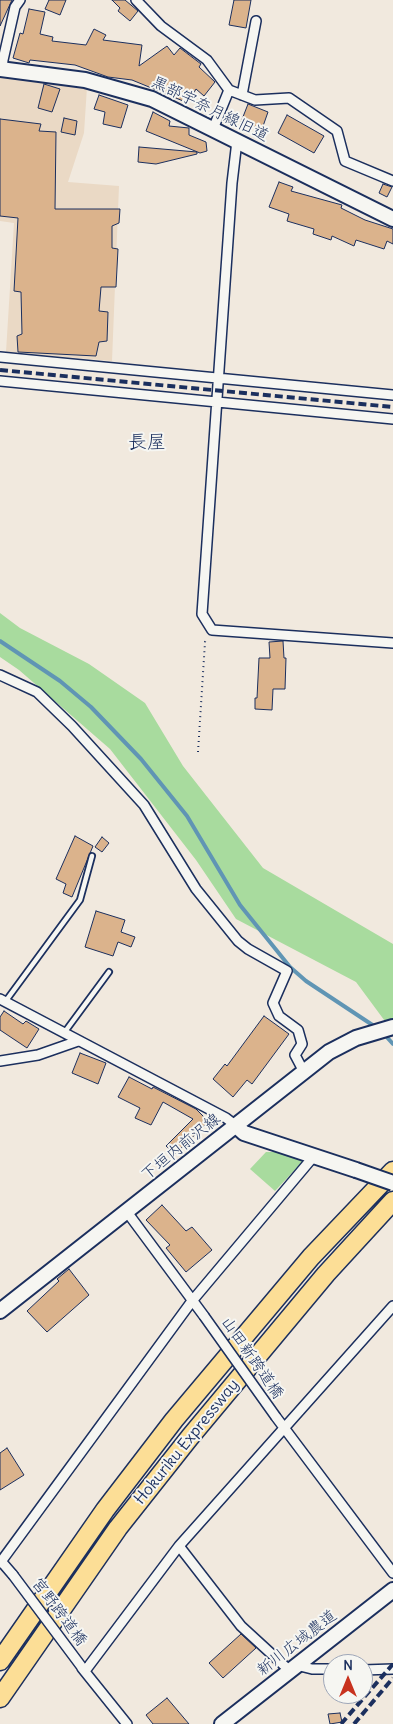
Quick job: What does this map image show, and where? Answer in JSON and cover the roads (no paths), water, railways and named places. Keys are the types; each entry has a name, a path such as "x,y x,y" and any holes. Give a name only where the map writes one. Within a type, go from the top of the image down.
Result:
{"highway":[{"name":"Hokuriku Expressway","path":"0,1661 105,1510 174,1420 311,1257 393,1171"},
{"name":"Hokuriku Expressway","path":"0,1698 107,1544 190,1437 313,1288 393,1201"}],"street":[{"path":"1,69 15,7 20,0"},
{"path":"136,0 161,26 207,60 229,90 255,100 289,98 337,131 345,161 393,181"},
{"path":"242,95 256,22"},
{"name":"黒部宇奈月線旧道","path":"1,69 85,80 152,99 393,219"},
{"path":"213,129 229,90"},
{"path":"237,141 232,183 202,614 212,630 393,642"},
{"path":"0,357 393,395"},
{"path":"0,381 393,419"},
{"path":"0,675 37,692 72,726 144,805 196,889 238,941 248,949 287,971 273,1003 279,1016 298,1030 302,1044 296,1056 304,1072"},
{"path":"2,1000 226,1118 244,1133 393,1183"},
{"name":"下垣内前沢線","path":"0,1311 329,1052 356,1038 393,1026"},
{"path":"0,1061 38,1055 78,1041"},
{"path":"0,1561 192,1300 314,1156"},
{"name":"山田新跨道橋","path":"127,1212 284,1428 393,1573"},
{"path":"83,1669 179,1546 392,1311"},
{"path":"179,1546 241,1626 293,1668 323,1669"},
{"name":"宮野跨道橋","path":"0,1561 127,1724"},
{"name":"新川広域農道","path":"222,1724 393,1590"},
{"path":"373,1670 393,1669"}],"lane":[{"path":"2,1000 80,900 92,856"},
{"path":"64,1033 109,972"}],"waterway":[{"path":"0,641 60,681 91,707 141,759 187,816 240,905 290,967 306,981 377,1028"},
{"path":"384,1034 393,1044"}],"railway":[{"path":"0,370 393,407"},
{"path":"341,1724 393,1664"},
{"path":"354,1724 393,1678"}],"district":[{"name":"長屋","path":"147,443"}]}
